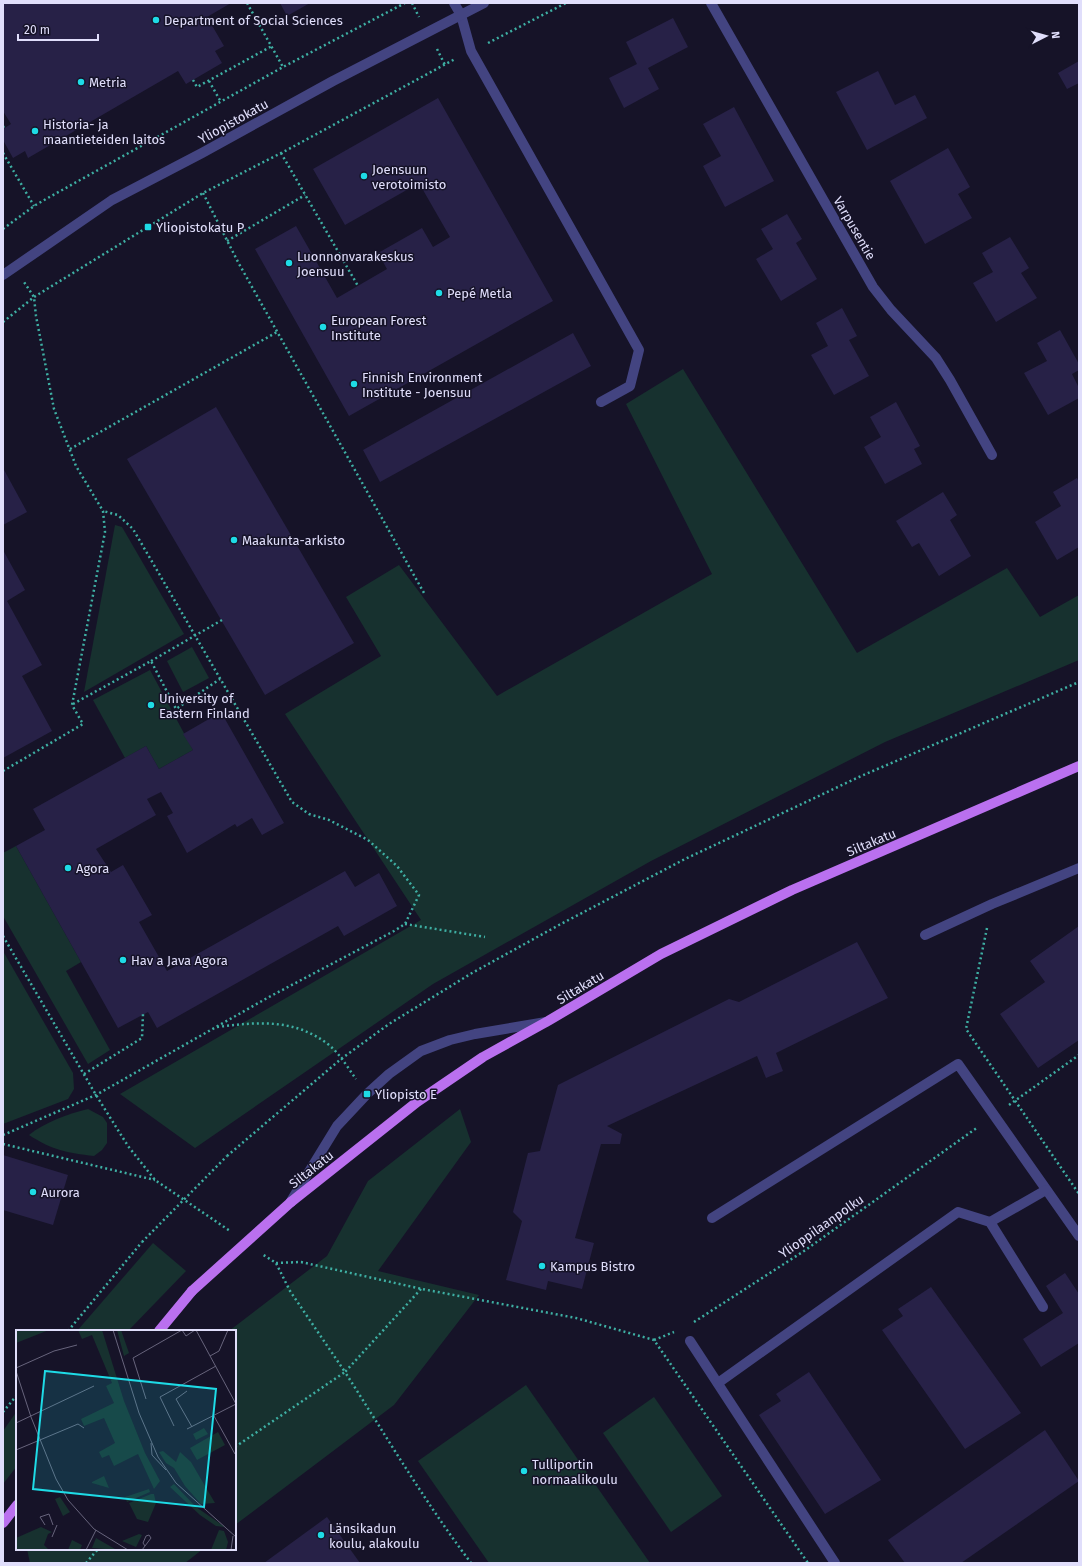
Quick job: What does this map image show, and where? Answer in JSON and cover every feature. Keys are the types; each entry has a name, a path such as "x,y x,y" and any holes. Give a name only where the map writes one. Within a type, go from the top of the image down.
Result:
{"main road":[{"name":"Siltakatu","path":"160,1330 192,1291 290,1202 417,1102 483,1057 548,1021 661,954 792,890 1079,766"},
{"path":"3,1523 16,1506"}],"street":[{"path":"454,3 461,15 471,51 639,350 630,386 601,402"},
{"name":"Yliopistokatu","path":"3,275 112,200 333,81 484,3"},
{"name":"Varpusentie","path":"711,3 873,287 891,310 936,358 992,455"},
{"path":"925,935 992,904 1079,868"},
{"path":"290,1202 337,1126 367,1094 389,1074 421,1051 450,1040 475,1034 548,1021"},
{"path":"712,1218 958,1064 1079,1236"},
{"path":"990,1222 1046,1190"},
{"path":"718,1383 958,1212 990,1222 1043,1307"},
{"path":"690,1341 835,1563"}],"path":[{"path":"247,3 283,67"},
{"path":"3,229 34,206 283,67 405,3"},
{"path":"3,322 34,296 203,193 471,51 566,3"},
{"path":"193,80 197,87 272,46"},
{"path":"209,81 221,102"},
{"path":"3,153 34,206"},
{"path":"281,153 358,286"},
{"path":"203,193 227,241 277,332 424,593"},
{"path":"227,241 305,195"},
{"path":"3,771 83,724 72,704 105,532 103,511 76,466 54,409 36,316 34,296 13,268"},
{"path":"70,449 277,332"},
{"path":"3,1135 96,1095 215,1027 405,924 419,895 397,866 368,840 329,820 309,814 292,802 132,529 118,515 103,511"},
{"path":"72,704 222,620"},
{"path":"150,661 176,708 220,679"},
{"path":"69,1330 142,1242 227,1156 341,1059 389,1024 472,972 685,859 859,777 1079,682"},
{"path":"992,904 966,1029 1079,1194"},
{"path":"405,924 485,937"},
{"path":"3,936 96,1095 128,1146 155,1180 232,1233"},
{"path":"84,1074 142,1038 143,1014"},
{"path":"215,1027 252,1023 277,1024 304,1029 330,1046 367,1094"},
{"name":"Ylioppilaanpolku","path":"689,1325 804,1251 1079,1056"},
{"path":"3,1144 155,1180"},
{"path":"257,1250 276,1263 290,1291 345,1372 458,1546 471,1563"},
{"path":"276,1263 301,1262 422,1289 576,1318 654,1340 675,1332"},
{"path":"236,1446 345,1372 422,1289"},
{"path":"654,1340 808,1563"},
{"path":"3,1412 16,1396"},
{"path":"86,1563 97,1550"}],"green space":[{"path":"683,369 857,653 1007,568 1040,617 1079,595 1079,660 885,742 651,861 433,984 195,1148 120,1094 421,920 285,714 381,656 346,597 399,565 497,696 712,574 626,404"},
{"path":"115,525 122,527 184,634 84,692"},
{"path":"192,647 209,678 183,692 167,661"},
{"path":"150,670 193,750 159,769 146,746 125,758 93,700"},
{"path":"16,846 81,962 66,971 110,1050 88,1064 3,916 3,853"},
{"path":"3,951 73,1073 74,1089 68,1099 3,1124"},
{"path":"88,1109 103,1117 107,1123 107,1143 102,1150 94,1156 60,1150 29,1135 42,1126 57,1119"},
{"path":"460,1109 471,1142 378,1271 479,1295 394,1405 236,1524 236,1330 230,1330 327,1256 368,1181"},
{"path":"153,1243 186,1271 129,1330 78,1330"},
{"path":"526,1385 650,1563 489,1563 418,1461"},
{"path":"654,1397 722,1496 671,1532 603,1433"},
{"path":"16,1412 16,1467 3,1484 3,1431"},
{"path":"27,1550 202,1550 185,1563 30,1563"}],"building":[{"name":"Metria","path":"3,3 231,3 207,17 224,46 215,51 222,63 186,84 178,71 28,158 25,151 13,158 3,140 3,129 11,124 3,111"},
{"path":"280,3 310,3 287,16"},
{"path":"673,18 688,47 648,68 659,89 624,108 609,78 637,64 626,42"},
{"path":"1079,61 1079,83 1067,89 1058,73"},
{"path":"878,71 895,105 915,95 927,118 867,150 836,92"},
{"path":"438,98 553,301 349,416 255,249 296,226 337,298 387,269 378,253 422,228 433,247 450,237 419,183 345,225 313,169"},
{"path":"734,107 774,181 725,207 703,166 721,156 703,124"},
{"path":"948,148 970,187 958,194 972,218 925,244 890,181"},
{"path":"787,214 802,239 796,243 817,279 781,301 756,259 773,249 761,229"},
{"path":"1010,237 1029,268 1021,273 1037,298 996,322 973,283 993,272 982,253"},
{"path":"842,308 857,336 849,340 869,376 834,395 811,355 828,346 816,323"},
{"path":"1060,330 1079,364 1079,370 1072,374 1079,388 1079,398 1048,415 1024,373 1047,361 1037,343"},
{"path":"573,333 591,366 380,482 363,450"},
{"path":"896,402 920,446 914,449 922,464 885,484 864,447 881,437 870,417"},
{"name":"Maakunta-arkisto","path":"216,407 354,643 265,695 127,459"},
{"path":"3,468 27,512 3,525"},
{"path":"1077,478 1079,482 1079,547 1057,560 1035,522 1061,506 1053,492"},
{"path":"943,492 957,515 950,520 971,556 939,576 919,543 912,547 896,521"},
{"path":"3,550 25,590 7,601 42,665 22,676 52,731 3,758"},
{"name":"Agora","path":"221,712 284,823 262,835 252,818 237,827 235,824 187,853 167,816 173,813 161,792 147,799 156,815 96,849 111,872 123,865 152,915 139,922 167,971 345,871 355,887 379,873 397,906 344,936 338,926 157,1028 148,1012 118,1028 16,846 45,830 33,809 146,746 159,769 193,750 183,734"},
{"path":"1079,926 1079,1040 1038,1068 1000,1014 1045,982 1030,961"},
{"path":"857,942 888,998 776,1053 783,1071 766,1078 757,1056 607,1126 622,1134 620,1144 601,1144 575,1238 594,1243 582,1289 548,1281 546,1290 506,1280 522,1221 513,1212 528,1153 540,1151 558,1085 729,999 739,1002"},
{"name":"Aurora","path":"3,1155 68,1175 53,1225 3,1210"},
{"path":"1065,1273 1079,1294 1079,1343 1041,1367 1023,1339 1063,1313 1046,1286"},
{"path":"931,1287 1021,1413 965,1449 882,1330 903,1316 898,1309"},
{"path":"809,1372 881,1480 825,1514 759,1415 781,1401 776,1394"},
{"path":"1045,1430 1079,1481 961,1563 905,1563 888,1540"},
{"name":"Länsikadun koulu, alakoulu","path":"327,1517 360,1563 264,1563"}],"place":[{"name":"Department of Social Sciences","path":"156,20"},
{"name":"Metria","path":"81,82"},
{"name":"Historia- ja maantieteiden laitos","path":"35,131"},
{"name":"Joensuun verotoimisto","path":"364,176"},
{"name":"Yliopistokatu P","path":"148,227"},
{"name":"Luonnonvarakeskus Joensuu","path":"289,263"},
{"name":"Pepé Metla","path":"439,293"},
{"name":"European Forest Institute","path":"323,327"},
{"name":"Finnish Environment Institute - Joensuu","path":"354,384"},
{"name":"Maakunta-arkisto","path":"234,540"},
{"name":"University of Eastern Finland","path":"151,705"},
{"name":"Agora","path":"68,868"},
{"name":"Hav a Java Agora","path":"123,960"},
{"name":"Yliopisto E","path":"367,1094"},
{"name":"Aurora","path":"33,1192"},
{"name":"Kampus Bistro","path":"542,1266"},
{"name":"Tulliportin normaalikoulu","path":"524,1471"},
{"name":"Länsikadun koulu, alakoulu","path":"321,1535"}]}
